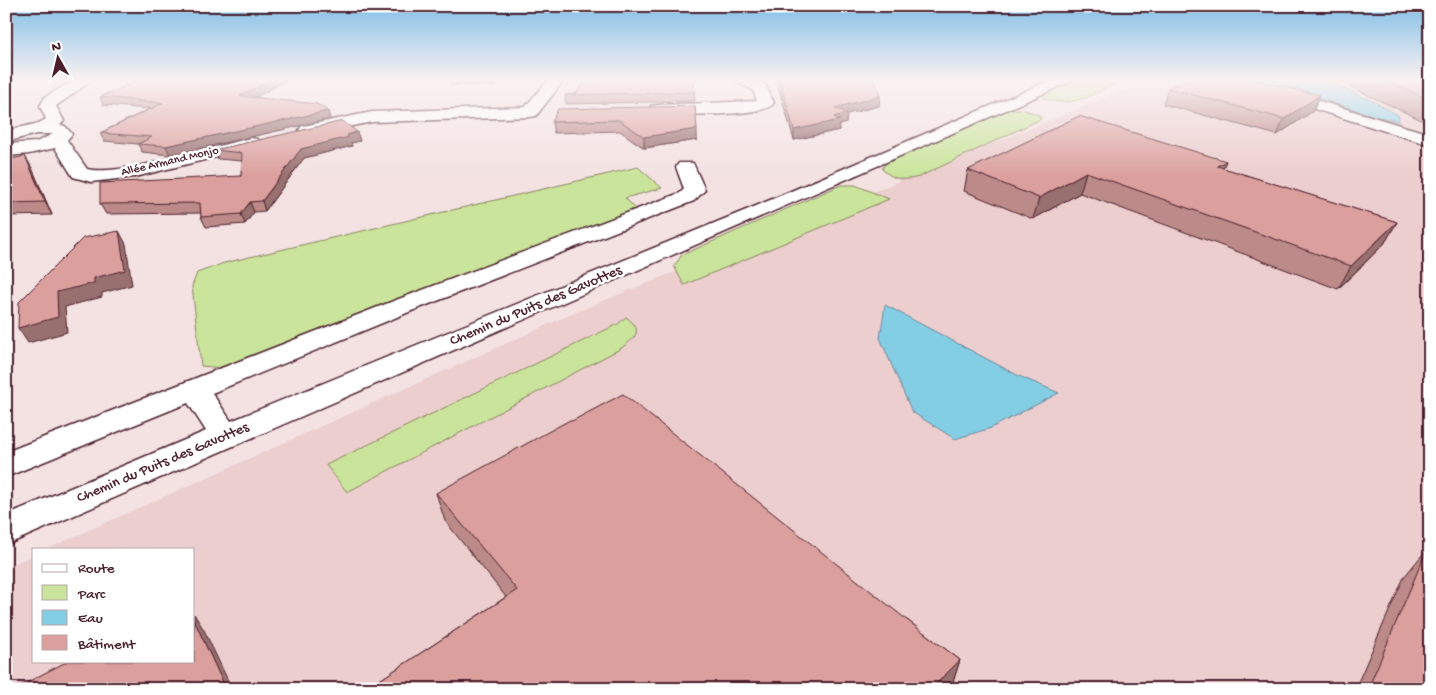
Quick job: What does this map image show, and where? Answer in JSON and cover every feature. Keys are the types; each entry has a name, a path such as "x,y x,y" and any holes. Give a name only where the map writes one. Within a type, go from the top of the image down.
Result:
{"street":[{"path":"6,150 30,148 48,135 55,120 51,111"},
{"name":"Chemin du Puits des Gavottes","path":"6,531 226,436 719,229 988,111"},
{"path":"1339,111 1430,140"},
{"path":"293,134 372,118 550,112"},
{"path":"6,136 48,135"},
{"name":"Allée Armand Monjo","path":"48,135 62,144 79,173 87,176 110,176 136,172 266,140"},
{"path":"6,465 195,391 405,305 686,197 695,190 686,167"},
{"path":"195,391 226,436"}],"shaded area":[{"path":"1072,111 1315,111 1430,146 1430,689 6,689 6,567 32,556 32,662 195,662 195,548 49,548 576,312"},
{"path":"1350,111 1430,111 1430,136"}],"green space":[{"path":"1003,111 1029,111 1039,115 1041,119 919,177 899,179 882,169 886,163"},
{"path":"638,167 662,188 625,198 636,209 223,368 201,366 192,286 197,273 224,263"},
{"path":"841,185 855,185 889,199 684,285 674,266 682,255"},
{"path":"626,317 635,326 636,334 634,338 620,349 347,492 326,465 618,324"}],"water":[{"path":"1361,111 1392,111 1398,115 1399,121"},
{"path":"885,305 1019,376 1059,393 991,428 955,439 912,412 880,338"}],"building":[{"path":"145,111 326,111 166,146 138,144 152,137 100,133"},
{"path":"557,111 695,111 697,129 644,137 619,120 552,122"},
{"path":"789,111 847,113 834,117 840,120 794,130"},
{"path":"1256,111 1295,111 1284,119"},
{"path":"1079,116 1226,161 1217,166 1397,222 1351,266 1086,172 1039,198 968,170"},
{"path":"343,121 357,132 347,135 349,137 301,149 262,201 250,202 241,214 201,217 200,203 100,204 100,183 241,176 242,153 214,150"},
{"path":"25,156 45,202 6,203 6,160"},
{"path":"119,231 125,270 94,278 94,283 57,292 58,317 18,328 19,302 83,238"},
{"path":"623,394 960,660 931,689 366,689 517,590 436,493 570,420 572,421"},
{"path":"1427,549 1430,550 1430,689 1368,689"},
{"path":"195,622 226,689 14,689 66,662 195,662"}]}
